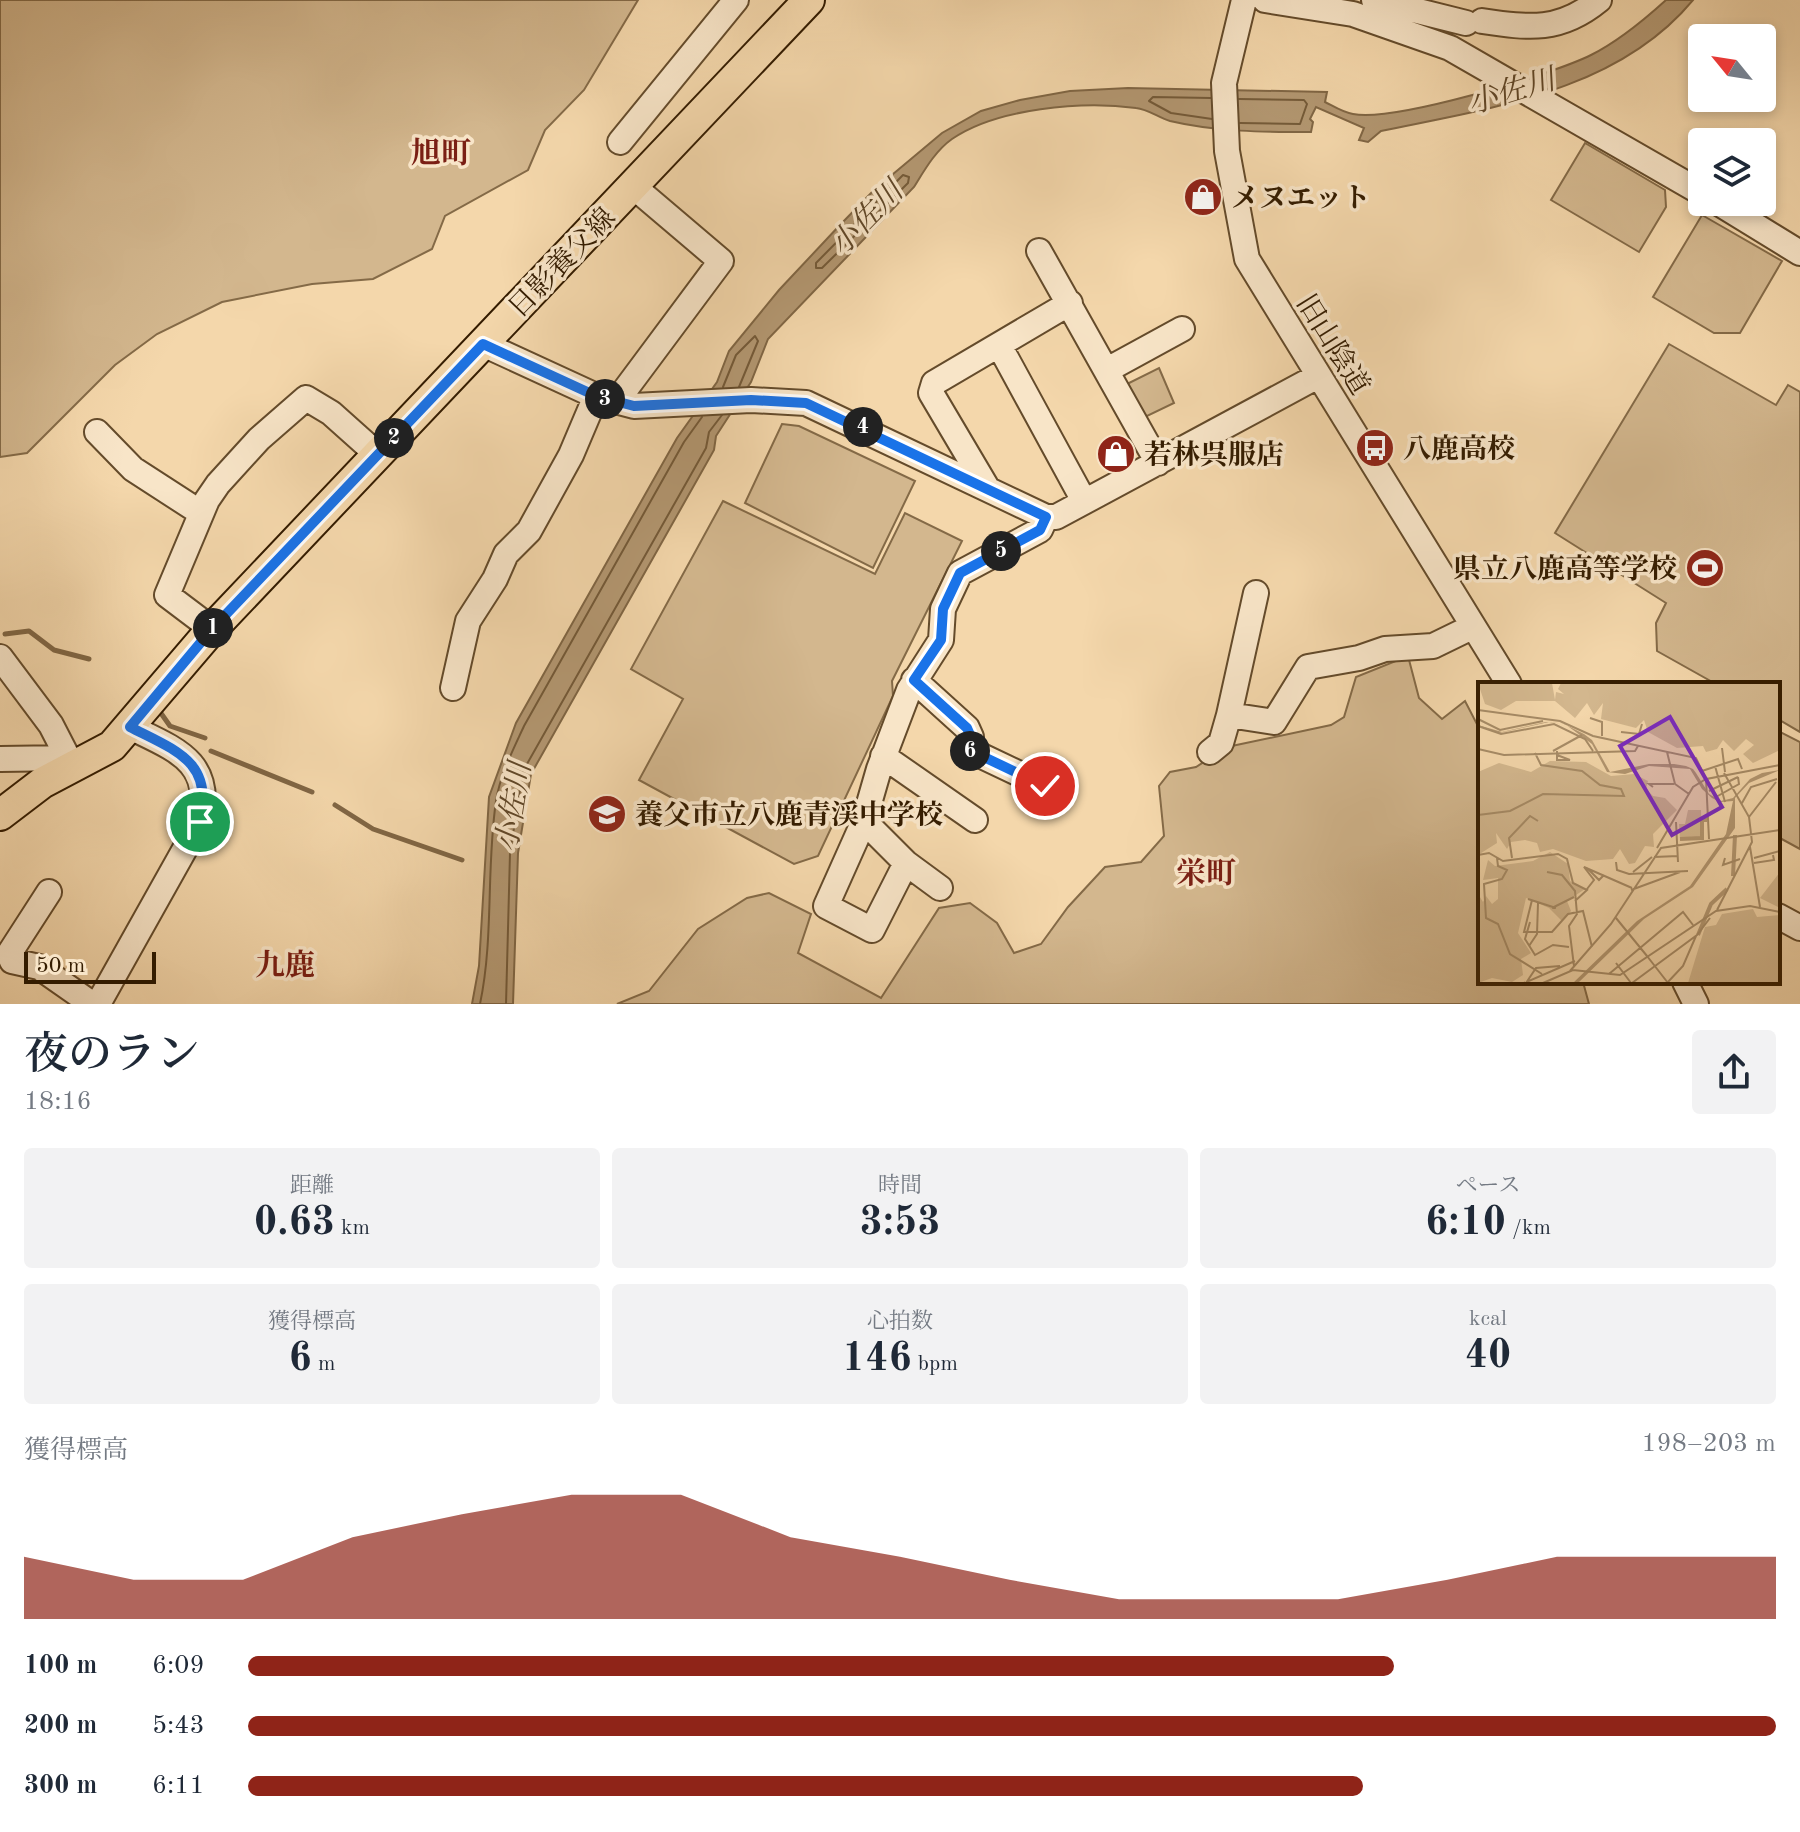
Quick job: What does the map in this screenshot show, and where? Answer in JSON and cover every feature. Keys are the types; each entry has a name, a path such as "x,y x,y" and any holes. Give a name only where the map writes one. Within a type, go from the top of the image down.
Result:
{"main road":[{"name":"日影養父線","path":"0,815 15,800 70,763 112,746 212,629 809,0"}],"street":[{"path":"620,142 736,0"},
{"name":"旧山陰道","path":"1244,0 1224,83 1227,151 1247,259 1508,682"},
{"path":"1265,0 1362,4 1477,15 1520,26 1569,22 1597,1"},
{"path":"1362,4 1567,112 1688,185"},
{"path":"1456,51 1477,15"},
{"path":"453,688 468,621 495,579 506,554 529,531 606,399 727,254 634,187"},
{"path":"1740,216 1800,253"},
{"path":"1039,251 1158,463"},
{"path":"986,486 931,393 934,383 1070,303"},
{"path":"1107,370 1182,329"},
{"path":"483,344 606,399 634,406 751,400 806,403 1046,517 1056,517 1318,376"},
{"path":"999,345 1084,501"},
{"path":"212,629 167,595 201,513 218,484 239,461 306,398 331,413 378,455"},
{"path":"97,432 133,469 201,513"},
{"path":"906,863 872,930 826,906 864,821 883,756 914,680 941,640 943,609 960,573 1040,530 1046,517"},
{"path":"1210,752 1221,743 1256,593"},
{"path":"1229,715 1274,722 1308,667 1400,646 1433,646 1472,627"},
{"path":"0,657 51,725 70,763 0,759"},
{"path":"914,680 967,728 971,737 967,749 1045,786"},
{"path":"49,892 9,954 12,961 39,967 95,1004 200,822 205,800 204,783 197,768 180,753 130,727"},
{"path":"883,756 975,820"},
{"path":"864,821 906,863 940,888"},
{"path":"1780,917 1800,928"},
{"path":"1686,984 1696,1004"}],"shaded area":[{"path":"0,0 638,0 584,90 545,130 528,170 445,216 432,249 373,279 312,284 222,302 157,334 115,365 27,453 0,457"},
{"path":"1585,143 1665,190 1666,207 1639,252 1551,200"},
{"path":"1701,216 1782,261 1740,333 1714,333 1653,297"},
{"name":"県立八鹿高等学校","path":"1669,344 1776,405 1788,385 1800,392 1800,732 1780,720 1780,682 1712,682 1657,651 1656,623 1666,603 1555,533"},
{"path":"1159,368 1174,403 1145,417 1127,384"},
{"path":"782,424 799,426 915,481 873,568 745,503"},
{"path":"723,501 875,574 905,513 962,541 892,681 893,696 818,856 794,864 639,780 683,699 631,669"},
{"path":"1408,656 1419,698 1442,719 1465,701 1478,726 1478,984 1584,984 1589,1004 617,1004 649,991 698,929 747,898 769,893 811,914 798,953 881,998 939,908 970,903 997,923 1014,953 1041,944 1068,907 1105,867 1141,862 1164,836 1159,786 1170,772 1196,767 1227,747 1331,725 1344,717 1356,677"},
{"path":"1780,732 1800,742 1800,849 1780,838"}],"water":[{"name":"小佐川","path":"1666,0 1693,0 1663,31 1628,56 1590,75 1508,103 1381,131 1368,142 1359,140 1364,128 1316,107 1310,119 1313,122 1311,132 1293,132 1205,127 1170,121 1140,109 1091,106 1041,109 992,120 971,128 946,144 914,187 768,339 751,382 716,436 714,450 531,774 518,853 513,1004 472,1004 479,966 489,797 516,723 677,438 717,382 729,351 779,290 874,190 942,133 981,111 1020,100 1070,91 1128,88 1327,92 1325,102 1350,113 1373,115 1402,111 1509,85 1571,64 1611,43"}],"waterway":[{"path":"5,634 29,631 54,650 89,659"},
{"path":"158,709 170,726 205,738"},
{"path":"211,751 312,792"},
{"path":"335,805 373,829 462,860"}],"place":[{"name":"メヌエット","path":"1203,197"},
{"name":"八鹿高校","path":"1375,448"},
{"name":"若林呉服店","path":"1116,454"},
{"name":"県立八鹿高等学校","path":"1705,568"},
{"name":"養父市立八鹿青渓中学校","path":"607,814"}],"district":[{"name":"旭町","path":"441,153"},
{"name":"栄町","path":"1206,873"},
{"name":"九鹿","path":"285,965"}],"route":[{"path":"200,822 205,800 204,783 197,768 180,753 130,727 212,629 483,344 596,396 634,406 751,400 806,403 831,412 1046,517 1040,530 960,573 943,609 941,640 914,680 967,728 971,737 967,749 1045,786"}]}
